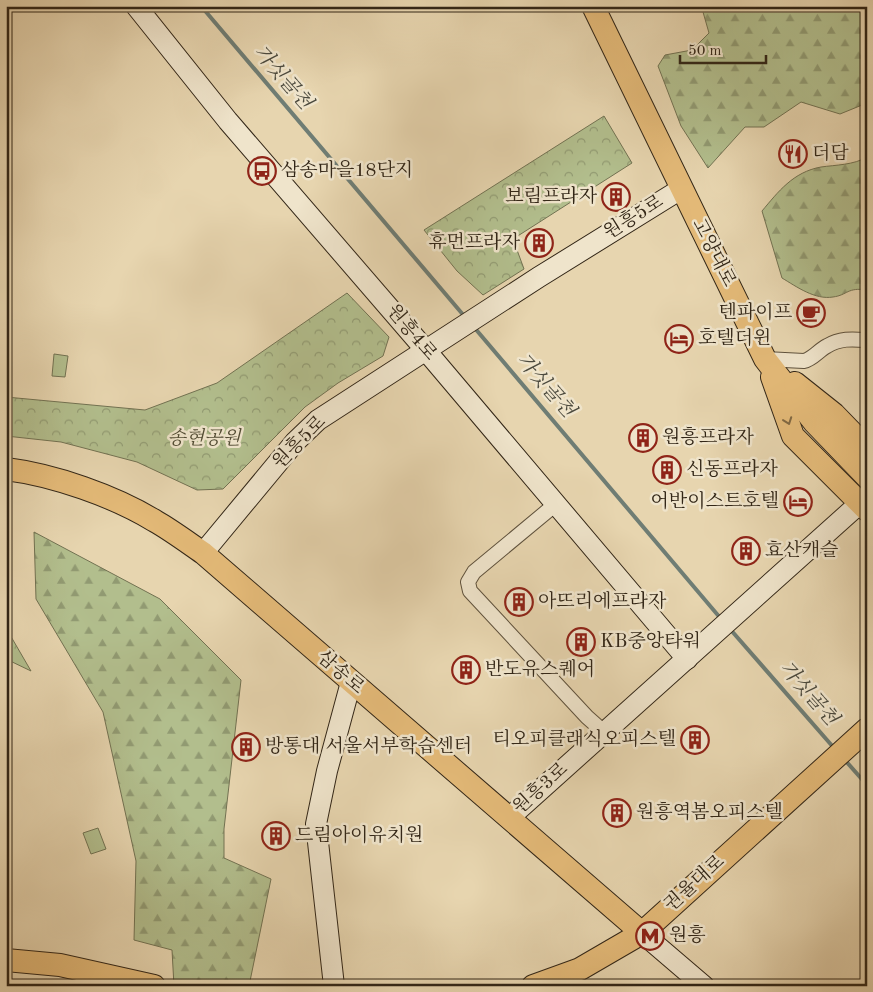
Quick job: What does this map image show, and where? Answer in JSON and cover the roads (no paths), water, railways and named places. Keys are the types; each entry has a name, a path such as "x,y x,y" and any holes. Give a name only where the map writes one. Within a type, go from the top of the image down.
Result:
{"main road":[{"name":"고양대로","path":"593,6 765,359 814,422 867,477"},
{"path":"765,359 834,414 867,448"},
{"path":"765,359 793,436 863,507"},
{"name":"삼송로","path":"6,470 24,471 72,485 117,502 154,520 203,553 642,933"},
{"name":"권율대로","path":"533,986 580,969 642,933 859,735"},
{"path":"6,960 60,965 154,986"}],"street":[{"name":"원흥4로","path":"136,6 228,121 557,503 687,659"},
{"name":"원흥5로","path":"203,553 295,442 318,420 681,189"},
{"path":"765,359 804,361 827,346 844,339 867,340"},
{"path":"557,503 474,572 468,582 470,591 587,717 605,733"},
{"name":"원흥3로","path":"509,818 742,610 863,507"},
{"path":"334,986 316,824 327,771 351,682"},
{"path":"642,933 704,986"}],"waterway":[{"name":"가싯골천","path":"201,6 465,317"},
{"name":"가싯골천","path":"473,326 722,620"},
{"name":"가싯골천","path":"730,629 834,748"},
{"name":"가싯골천","path":"844,759 867,785"}],"place":[{"name":"더담","path":"793,154"},
{"name":"삼송마을18단지","path":"262,171"},
{"name":"보림프라자","path":"616,197"},
{"name":"휴먼프라자","path":"539,243"},
{"name":"텐파이프","path":"811,313"},
{"name":"호텔더윈","path":"679,339"},
{"name":"원흥프라자","path":"643,438"},
{"name":"신동프라자","path":"667,470"},
{"name":"어반이스트호텔","path":"798,502"},
{"name":"효산캐슬","path":"746,551"},
{"name":"아뜨리에프라자","path":"519,602"},
{"name":"KB중앙타워","path":"581,642"},
{"name":"반도유스퀘어","path":"466,670"},
{"name":"티오피클래식오피스텔","path":"695,740"},
{"name":"방통대 서울서부학습센터","path":"246,747"},
{"name":"원흥역봄오피스텔","path":"617,813"},
{"name":"드림아이유치원","path":"276,836"},
{"name":"원흥","path":"650,936"}],"park label":[{"name":"송현공원","path":"204,439"}]}
